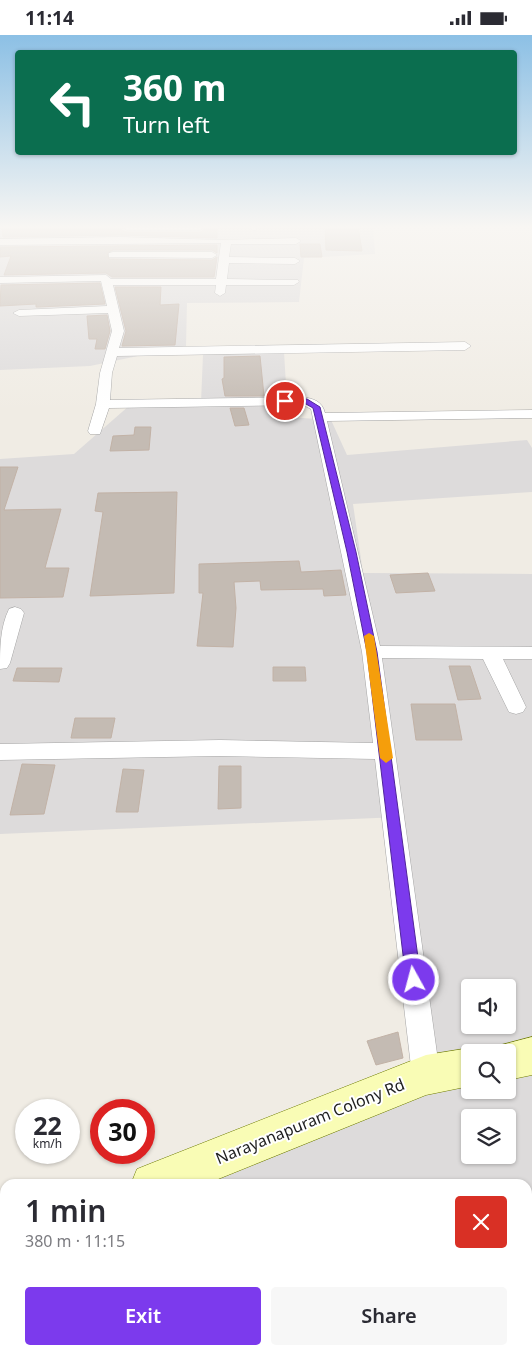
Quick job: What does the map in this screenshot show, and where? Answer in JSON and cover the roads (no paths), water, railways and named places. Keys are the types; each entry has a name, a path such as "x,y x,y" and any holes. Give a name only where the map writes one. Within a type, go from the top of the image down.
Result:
{"street":[{"path":"94,431 103,405 106,373 118,331 114,309 113,288"},
{"path":"220,295 221,288"},
{"path":"19,313 114,309"},
{"path":"112,352 466,346"},
{"path":"103,405 303,401 315,405 351,552 372,652 426,1075"},
{"path":"318,417 532,414"},
{"path":"0,663 15,613"},
{"path":"372,652 532,653"},
{"path":"490,653 516,707"},
{"path":"0,752 220,748 386,751"},
{"path":"516,1059 532,1056"},
{"name":"Narayanapuram Colony Rd","path":"165,1179 426,1075 461,1069"}]}
